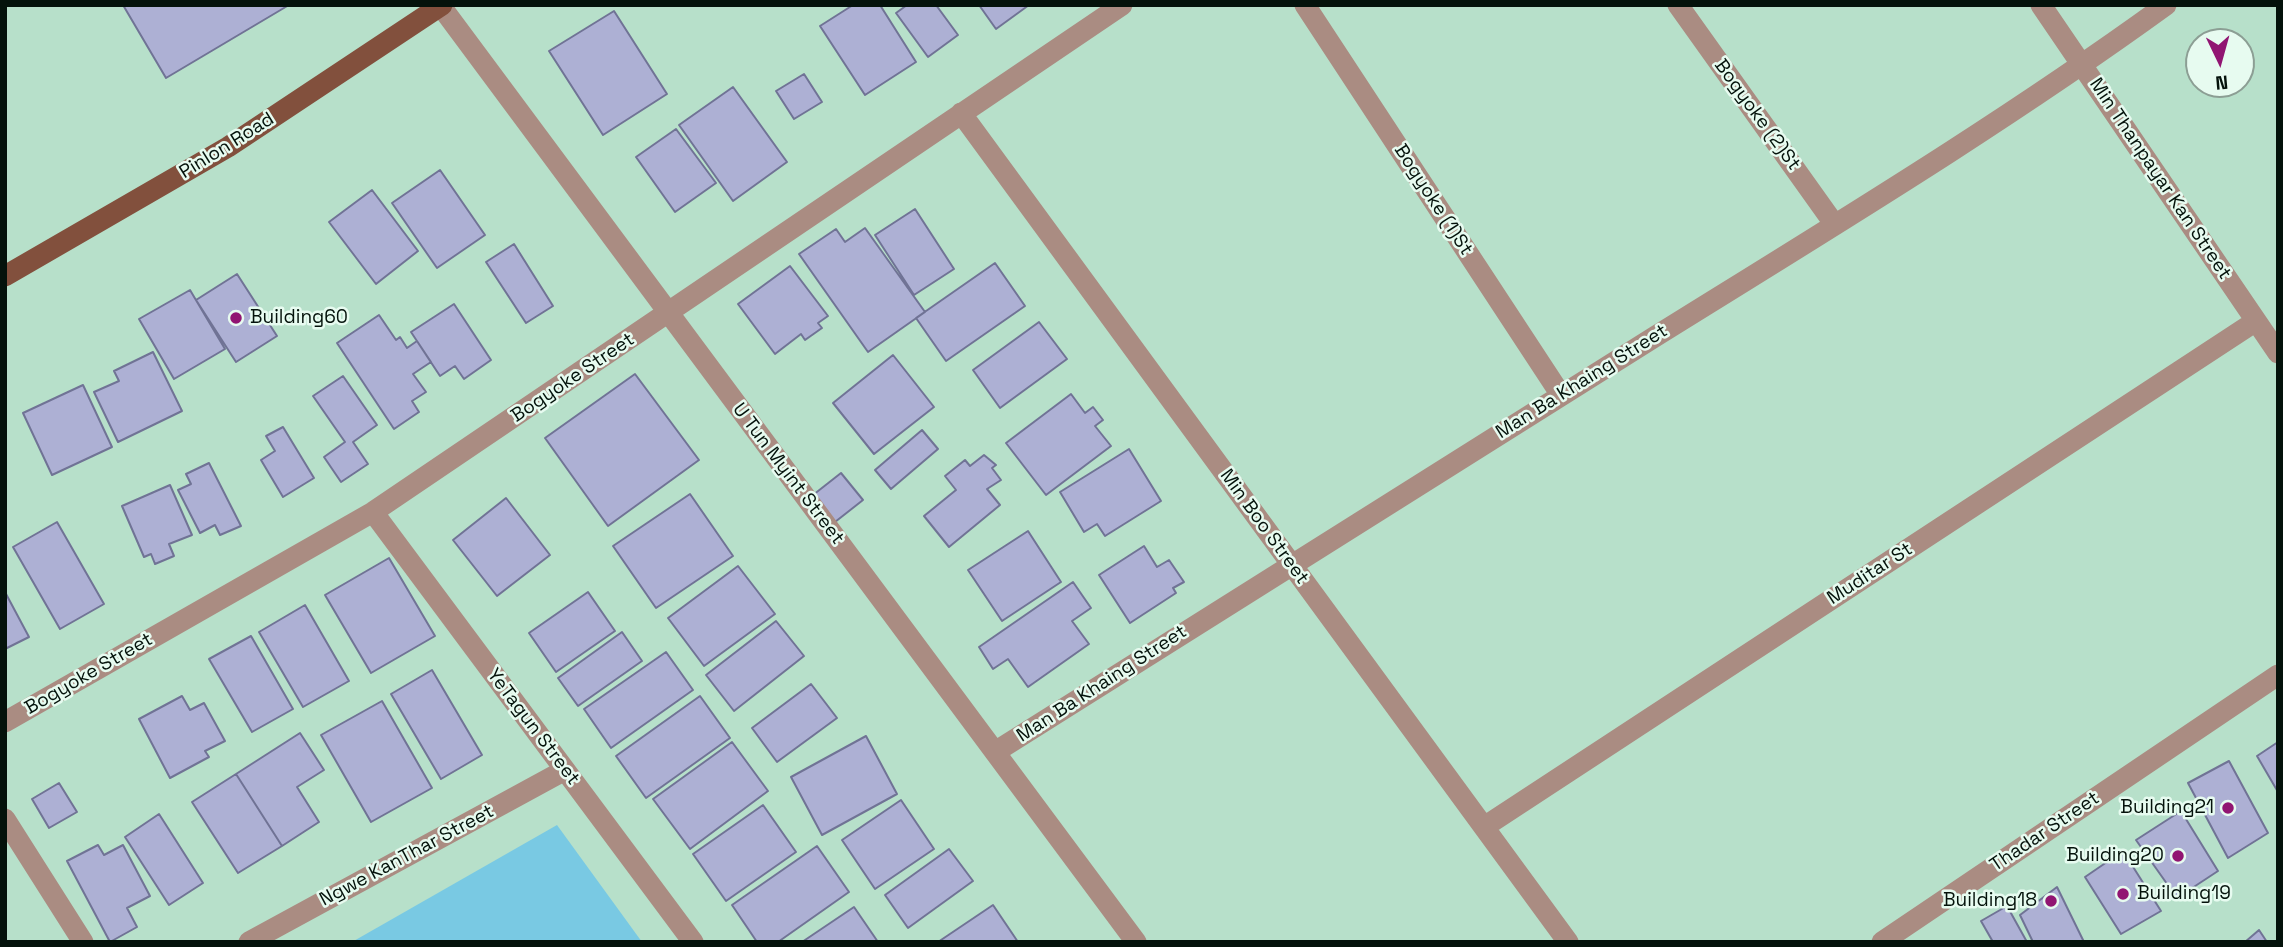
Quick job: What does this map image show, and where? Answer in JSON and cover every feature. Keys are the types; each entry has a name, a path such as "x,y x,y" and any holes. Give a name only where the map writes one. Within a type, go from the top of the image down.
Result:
{"main road":[{"name":"Pinlon Road","path":"5,276 228,147 441,6"}],"street":[{"name":"Bogyoke Street","path":"5,722 373,512 1122,5"},
{"name":"Bogyoke (1)St","path":"1305,5 1561,395"},
{"name":"Bogyoke (2)St","path":"1678,5 1835,225"},
{"name":"Min Thanpayar Kan Street","path":"2041,5 2278,353"},
{"name":"Man Ba Khaing Street","path":"995,752 1291,563 1835,225 2083,65 2166,5"},
{"name":"U Tun Myint Street","path":"441,6 1136,942"},
{"name":"Min Boo Street","path":"961,113 1568,942"},
{"name":"Muditar St","path":"1484,827 2256,321"},
{"name":"YeTagun Street","path":"373,512 693,942"},
{"name":"Thadar Street","path":"1882,942 2278,675"},
{"name":"Ngwe KanThar Street","path":"249,942 565,770"},
{"path":"5,819 83,942"}],"water":[{"path":"557,825 642,942 352,942"}],"building":[{"path":"123,5 289,5 166,78"},
{"path":"853,5 880,5 916,62 865,95 820,26"},
{"path":"907,5 936,5 958,35 928,57 896,13"},
{"path":"979,5 1029,5 996,29"},
{"path":"614,11 667,94 603,135 549,51"},
{"path":"804,74 822,102 794,119 776,91"},
{"path":"733,87 787,162 733,201 679,125"},
{"path":"676,129 716,183 675,212 636,157"},
{"path":"440,170 485,235 437,268 392,203"},
{"path":"372,190 418,251 376,284 329,222"},
{"path":"915,209 954,269 914,295 875,235"},
{"path":"865,228 925,312 868,352 799,254 836,229 845,242"},
{"path":"514,244 553,306 526,323 486,262"},
{"path":"995,263 1025,306 946,361 916,318"},
{"path":"790,266 828,316 818,323 822,328 805,340 801,334 775,354 738,304"},
{"name":"Building60","path":"237,274 277,336 236,362 196,300"},
{"path":"190,290 225,349 174,379 139,319"},
{"path":"454,304 491,360 464,379 455,366 440,376 411,332"},
{"path":"379,315 396,340 400,337 407,348 417,341 431,362 413,374 426,392 412,401 419,412 394,429 337,343"},
{"path":"1039,322 1067,359 1000,408 973,370"},
{"path":"153,352 182,411 118,442 94,392 119,381 114,371"},
{"path":"893,355 934,407 874,454 833,403"},
{"path":"635,374 699,460 608,526 545,438"},
{"path":"343,376 377,425 353,442 368,464 341,482 324,457 345,442 313,396"},
{"path":"83,385 112,447 52,475 23,413"},
{"path":"1071,394 1085,413 1093,407 1103,420 1095,426 1111,446 1046,495 1006,443"},
{"path":"283,427 314,478 283,497 261,460 275,451 266,436"},
{"path":"922,430 938,449 891,489 875,470"},
{"path":"1129,449 1161,501 1105,536 1097,524 1084,532 1060,492"},
{"path":"984,455 996,465 992,468 1001,480 987,489 1000,505 949,547 924,516 956,490 945,476 965,460 970,466"},
{"path":"209,463 241,526 220,535 215,525 200,533 178,490 191,484 186,474"},
{"path":"841,473 863,500 835,522 813,495"},
{"path":"170,485 192,535 169,544 174,556 155,564 151,554 144,557 122,506"},
{"path":"690,494 733,556 656,608 613,546"},
{"path":"506,498 550,555 497,596 453,540"},
{"path":"57,522 104,604 60,629 13,547"},
{"path":"1028,531 1061,582 1002,621 968,570"},
{"path":"1144,546 1157,567 1169,560 1184,582 1173,588 1176,593 1130,623 1099,575"},
{"path":"389,558 435,636 371,673 325,595"},
{"path":"738,566 775,614 704,666 668,618"},
{"path":"1073,582 1091,608 1072,621 1089,644 1028,687 1008,659 993,669 979,647"},
{"path":"5,592 29,637 5,649"},
{"path":"588,592 615,631 556,672 529,633"},
{"path":"305,605 349,681 303,707 259,632"},
{"path":"776,621 804,656 734,711 706,675"},
{"path":"622,632 642,661 578,706 558,678"},
{"path":"251,636 293,709 252,732 209,659"},
{"path":"666,652 693,690 611,748 584,709"},
{"path":"432,670 482,755 441,779 391,694"},
{"path":"811,684 837,718 777,762 752,728"},
{"path":"182,696 190,710 204,703 225,741 205,751 209,757 170,778 139,719"},
{"path":"700,696 730,738 646,798 616,756"},
{"path":"382,701 432,788 371,822 321,735"},
{"path":"300,733 324,770 297,787 319,822 282,846 236,774"},
{"path":"866,736 897,794 822,835 791,777"},
{"path":"732,742 768,791 690,849 653,799"},
{"path":"2278,742 2278,792 2257,756"},
{"name":"Building21","path":"2229,761 2268,833 2228,858 2188,783"},
{"path":"236,774 282,846 238,873 192,802"},
{"path":"59,783 77,812 49,828 32,799"},
{"path":"901,800 934,849 875,889 842,840"},
{"path":"763,805 796,852 726,901 693,854"},
{"name":"Building20","path":"2181,811 2218,871 2177,898 2136,840"},
{"path":"159,814 203,883 169,905 125,837"},
{"path":"98,845 104,855 123,845 150,896 127,908 137,927 110,942 67,861"},
{"path":"817,846 849,892 778,942 757,942 732,905"},
{"path":"949,849 973,881 908,928 885,895"},
{"name":"Building19","path":"2123,851 2161,911 2121,934 2085,877"},
{"name":"Building18","path":"2057,887 2084,942 2033,942 2020,915"},
{"path":"993,905 1018,942 938,942"},
{"path":"2007,906 2027,942 1993,942 1981,921"},
{"path":"854,907 878,942 802,942"},
{"path":"2259,930 2267,942 2245,942"}],"place":[{"name":"Building60","path":"236,318"},
{"name":"Building21","path":"2228,808"},
{"name":"Building20","path":"2178,856"},
{"name":"Building19","path":"2123,894"},
{"name":"Building18","path":"2051,901"}]}
